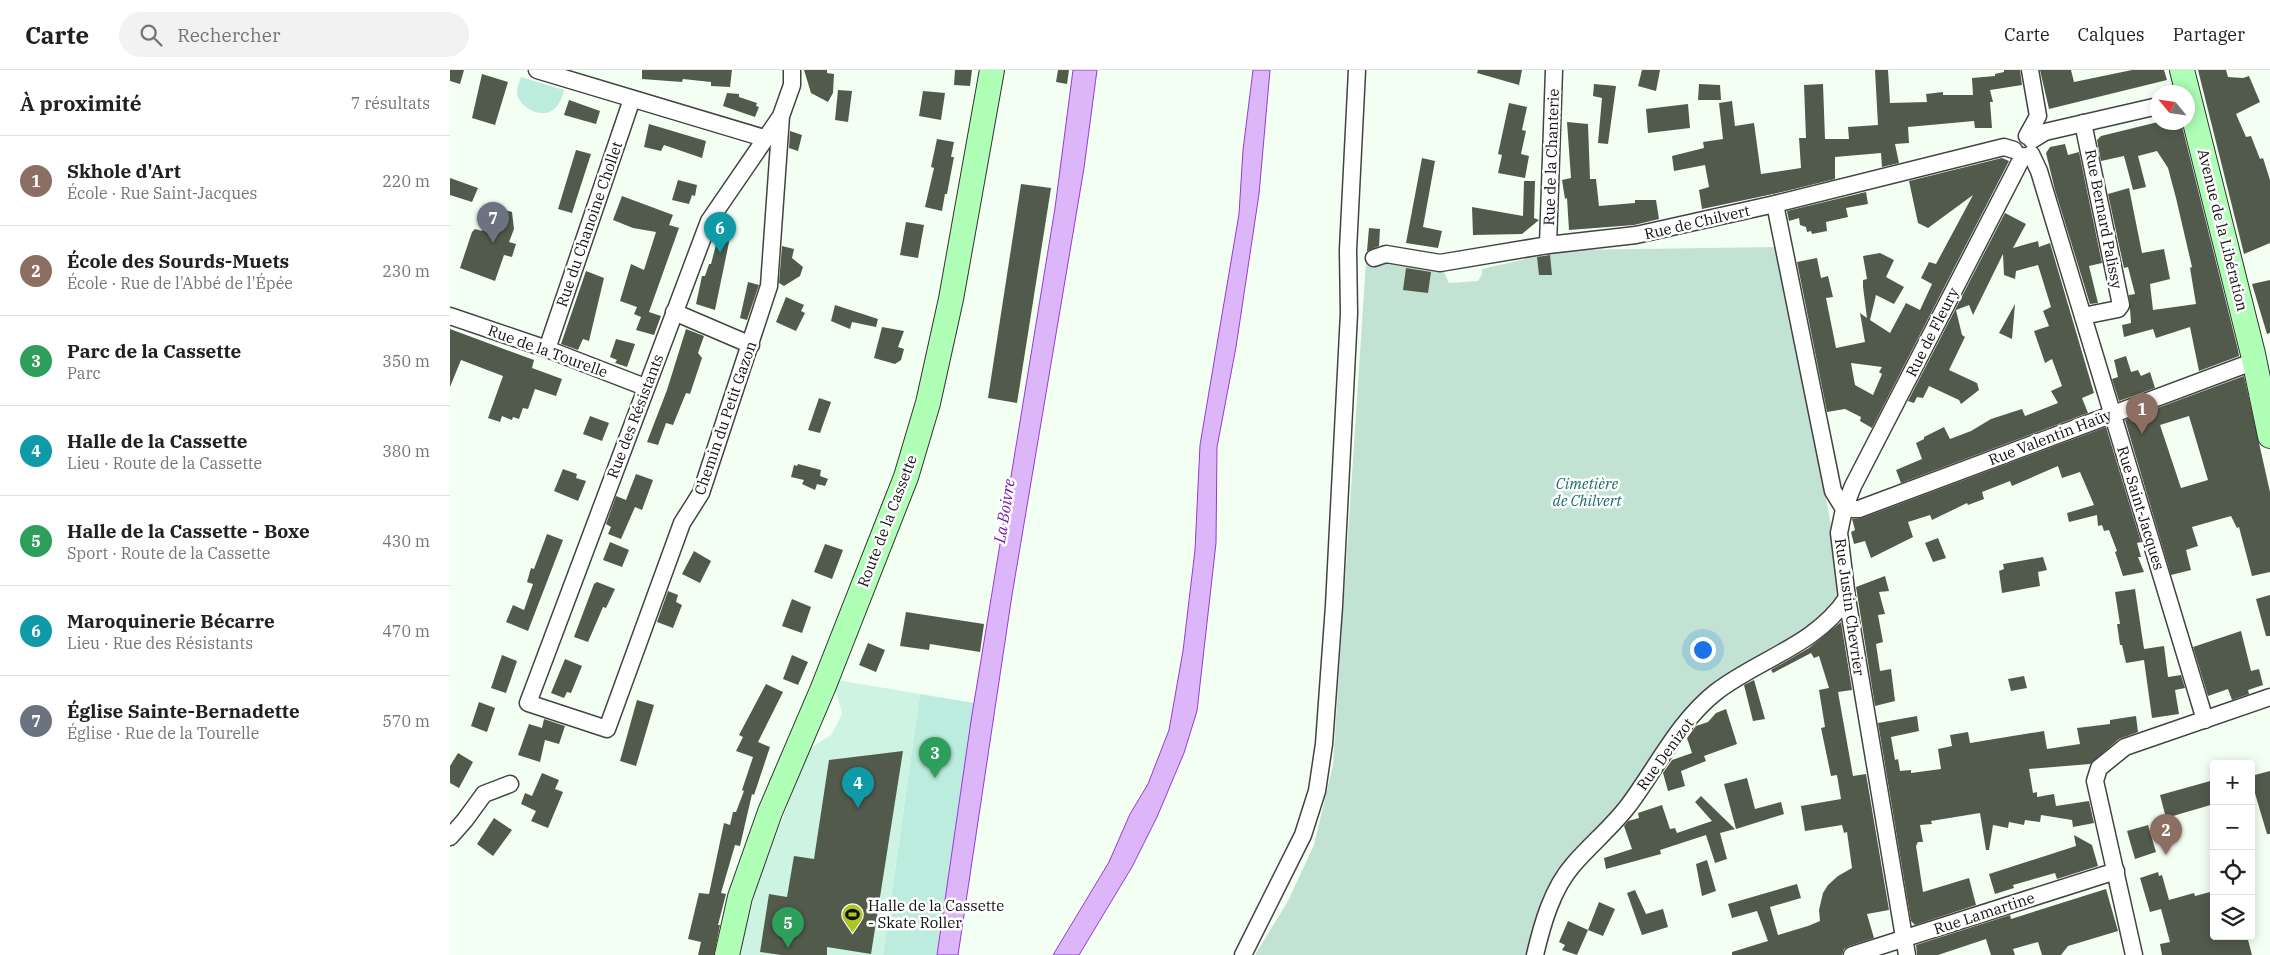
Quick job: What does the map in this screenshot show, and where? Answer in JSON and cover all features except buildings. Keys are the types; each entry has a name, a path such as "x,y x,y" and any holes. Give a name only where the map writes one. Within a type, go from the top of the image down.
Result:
{"street":[{"path":"538,70 764,138"},
{"name":"Rue des Résistants","path":"601,726 528,703 708,221 781,116 792,85 792,70"},
{"name":"Route de la Cassette","path":"727,955 740,897 770,812 823,688 906,477 928,403 951,299 992,70"},
{"path":"1243,955 1303,835 1317,791 1324,744 1334,606 1357,70"},
{"name":"Rue de la Chanterie","path":"1548,245 1554,70"},
{"name":"Rue de Fleury","path":"1844,509 1853,486 2025,147 2038,116 2030,70"},
{"name":"Avenue de la Libération","path":"2182,70 2186,85"},
{"name":"Rue du Chanoine Chollet","path":"547,349 632,99"},
{"name":"Rue de Chilvert","path":"1374,258 1386,254 1440,263 1548,245 1636,236 1776,204 2004,147 2025,147 2045,132 2150,108"},
{"name":"Chemin du Petit Gazon","path":"601,726 607,729 682,523 701,493 769,286 781,116"},
{"name":"Avenue de la Libération","path":"2195,122 2255,360 2270,436"},
{"name":"Rue Bernard Palissy","path":"2083,123 2121,305 2118,309 2083,316"},
{"name":"Rue Saint-Jacques","path":"2025,147 2039,171 2205,720"},
{"path":"1776,204 1833,491 1844,509"},
{"path":"674,312 751,344"},
{"name":"Rue de la Tourelle","path":"450,316 547,349 645,387"},
{"name":"Avenue de la Libération","path":"2255,360 2270,398"},
{"name":"Rue Valentin Haüy","path":"1844,509 1859,509 2255,360"},
{"name":"Rue Justin Chevrier","path":"1844,509 1839,533 1847,598 1905,947"},
{"name":"Rue Denizot","path":"1535,955 1539,935 1554,896 1571,866 1626,808 1692,716 1714,694 1741,674 1809,638 1836,615 1847,598"},
{"path":"2134,955 2095,781 2098,768 2125,747 2270,697"},
{"path":"450,836 466,820 484,794 510,784"},
{"name":"Rue Lamartine","path":"1852,955 1905,947 2116,871"}],"shaded area":[{"name":"La Boivre","path":"1073,70 1097,70 1084,168 1012,595 958,955 937,955 971,721 1055,208"},
{"path":"1253,70 1270,70 1259,194 1236,347 1217,447 1216,543 1197,711 1184,753 1157,817 1132,867 1079,955 1053,955 1109,862 1130,814 1148,784 1169,730 1183,651 1195,550 1200,445 1239,214 1243,150"},
{"path":"521,77 564,90 557,106 553,110 542,113 526,107 518,97 517,92"},
{"path":"920,694 974,703 937,955 883,955"}],"green space":[{"name":"Cimetière de Chilvert","path":"1777,247 1781,252 1834,542 1839,596 1815,625 1734,674 1628,798 1564,868 1558,868 1529,941 1527,955 1255,955 1288,901 1314,845 1333,765 1366,261 1443,270 1449,283 1478,281 1482,274 1482,269 1566,250"},
{"path":"837,680 920,694 883,955 739,955 757,885 809,749 831,735 842,714 836,691"}],"place":[{"name":"Église Sainte-Bernadette","path":"493,243"},
{"name":"Maroquinerie Bécarre","path":"720,253"},
{"name":"Skhole d'Art","path":"2142,434"},
{"name":"Parc de la Cassette","path":"935,778"},
{"name":"Halle de la Cassette","path":"858,808"},
{"name":"École des Sourds-Muets","path":"2166,855"},
{"name":"Halle de la Cassette - Skate Roller","path":"852,933"},
{"name":"Halle de la Cassette - Boxe","path":"788,948"}]}
